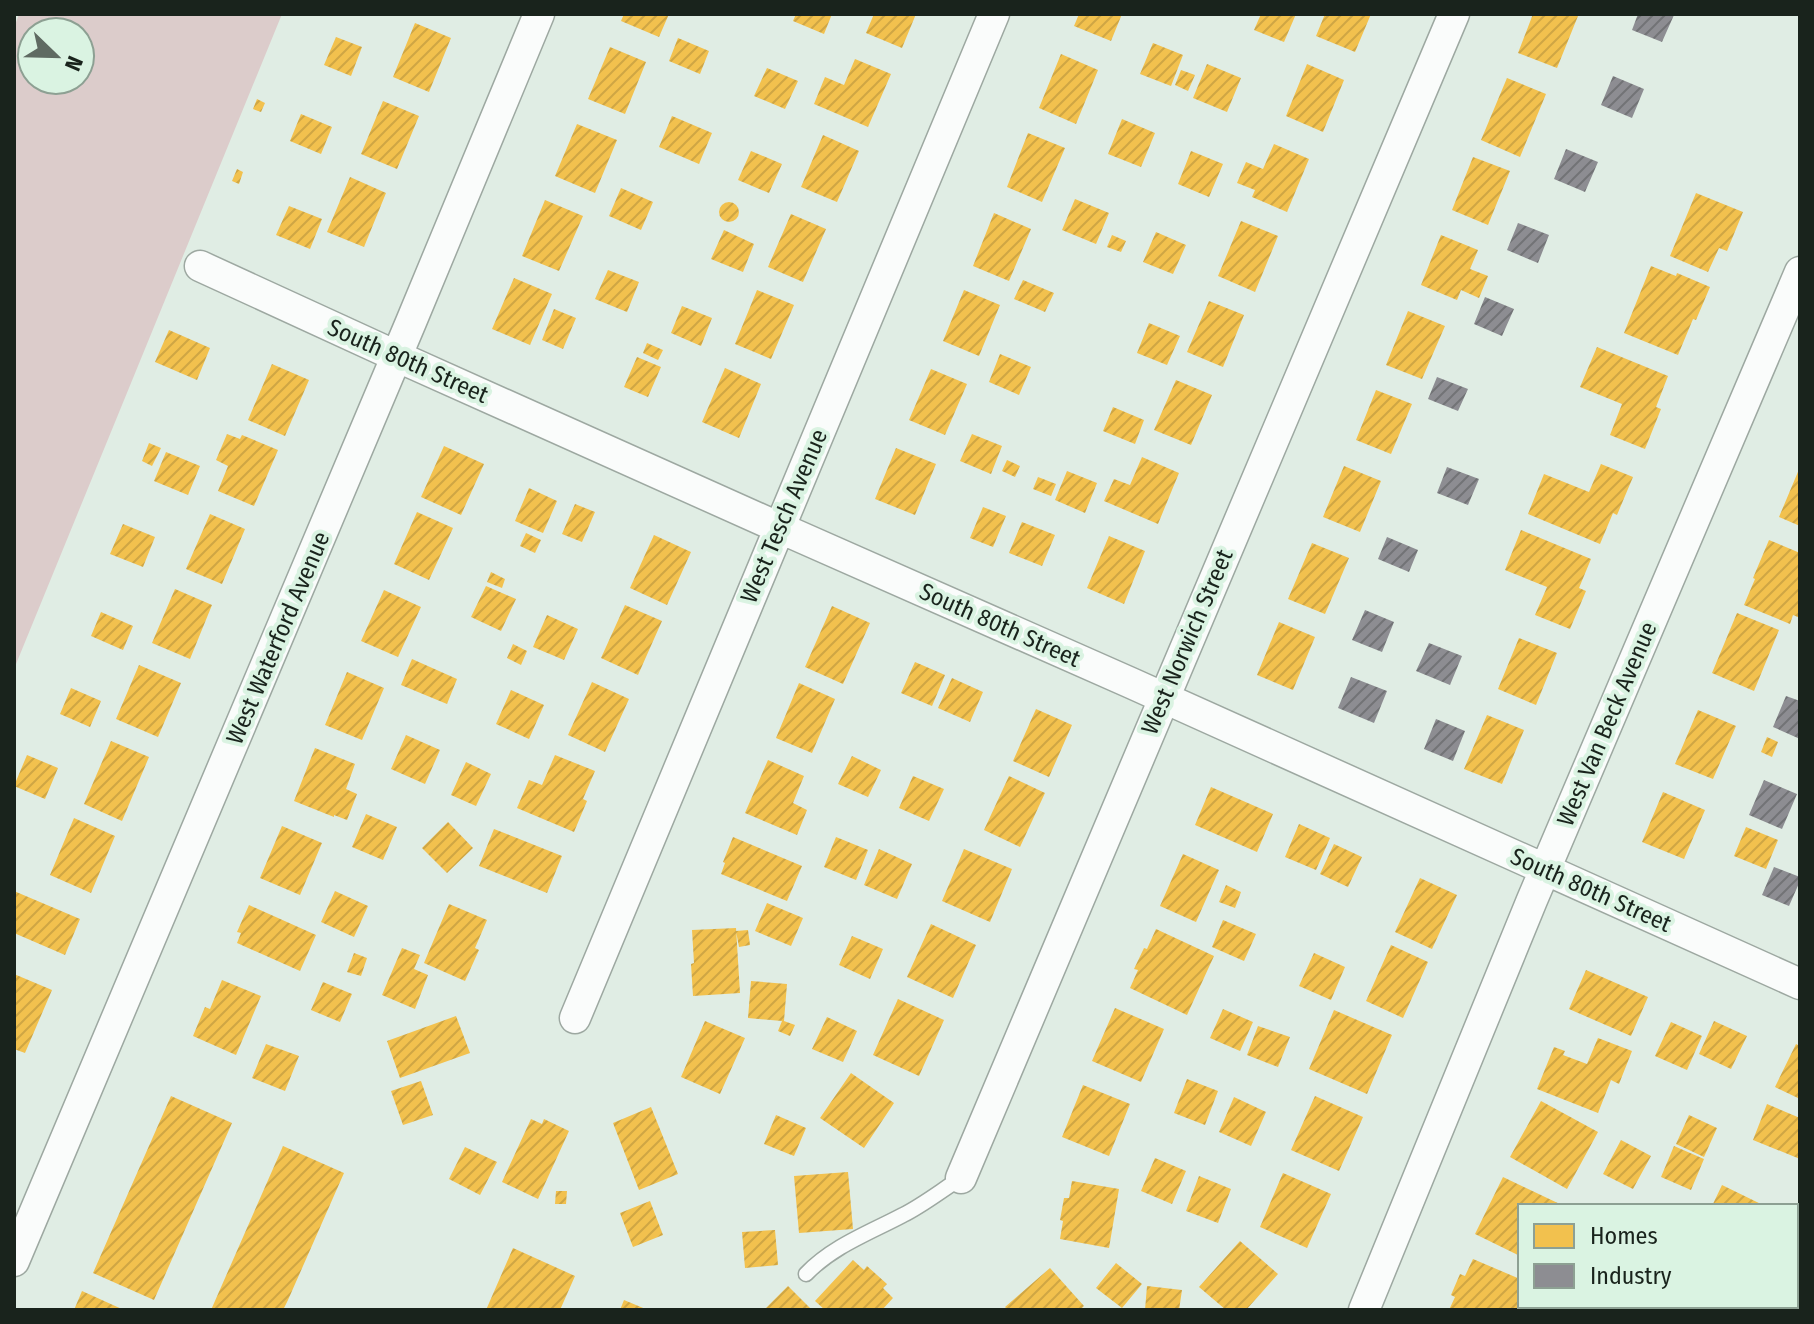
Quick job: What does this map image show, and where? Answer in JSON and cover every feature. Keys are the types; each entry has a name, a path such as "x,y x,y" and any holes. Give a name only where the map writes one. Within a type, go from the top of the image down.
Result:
{"street":[{"name":"West Waterford Avenue","path":"14,1261 539,14"},
{"name":"West Tesch Avenue","path":"575,1018 994,14"},
{"name":"West Norwich Street","path":"961,1178 1454,14"},
{"name":"South 80th Street","path":"200,266 1800,984"},
{"name":"West Van Beck Avenue","path":"1364,1310 1545,869 1800,272"}],"lane":[{"path":"806,1274 832,1253 865,1233 905,1215 961,1178"}],"shaded area":[{"path":"19,14 282,14 14,669 16,22 16,96 96,96 96,16"}],"building: Homes":[{"path":"624,14 669,14 659,37 621,21"},
{"path":"796,14 832,14 824,34 793,21"},
{"path":"874,14 916,14 902,48 866,33"},
{"path":"1079,14 1122,14 1111,41 1074,26"},
{"path":"1261,14 1296,14 1284,42 1254,30"},
{"path":"1325,14 1371,14 1355,52 1316,36"},
{"path":"1533,14 1578,16 1557,68 1518,53"},
{"path":"415,23 451,38 429,92 393,77"},
{"path":"336,37 362,47 351,76 324,65"},
{"path":"678,38 709,51 700,74 669,61"},
{"path":"1153,43 1183,55 1171,86 1140,74"},
{"path":"610,47 646,62 625,114 588,99"},
{"path":"1061,54 1098,70 1076,124 1039,108"},
{"path":"855,59 891,74 868,127 814,104 825,77 844,85"},
{"path":"1207,64 1241,78 1227,112 1193,98"},
{"path":"1307,64 1344,80 1323,132 1286,116"},
{"path":"767,68 798,81 785,109 754,96"},
{"path":"1181,70 1195,75 1188,91 1175,85"},
{"path":"1507,78 1546,94 1520,157 1481,140"},
{"path":"257,99 265,103 261,112 253,109"},
{"path":"383,101 419,116 397,169 361,154"},
{"path":"301,114 332,127 321,154 290,141"},
{"path":"672,116 712,133 699,164 659,147"},
{"path":"1122,119 1155,133 1141,167 1108,154"},
{"path":"577,124 617,140 595,193 555,176"},
{"path":"1028,133 1065,148 1042,202 1007,187"},
{"path":"823,135 859,151 837,202 801,187"},
{"path":"1274,144 1309,159 1287,212 1252,197 1255,190 1237,183 1246,162 1263,169"},
{"path":"751,151 782,164 769,193 738,180"},
{"path":"1191,151 1223,164 1209,197 1178,184"},
{"path":"1473,157 1510,171 1488,225 1452,210"},
{"path":"237,169 243,172 239,184 232,181"},
{"path":"350,177 386,193 364,247 327,232"},
{"path":"621,188 653,202 641,230 609,216"},
{"path":"1696,193 1743,212 1727,251 1719,248 1708,272 1670,256"},
{"path":"1075,199 1109,213 1096,244 1062,230"},
{"path":"545,200 583,216 559,271 522,256"},
{"path":"729,202 736,205 739,212 736,219 729,222 722,219 719,212 722,205"},
{"path":"289,206 322,219 310,249 276,235"},
{"path":"994,213 1031,229 1009,281 973,266"},
{"path":"791,214 826,229 803,282 768,267"},
{"path":"1241,221 1278,236 1255,292 1218,276"},
{"path":"724,230 754,244 743,272 711,259"},
{"path":"1156,232 1186,245 1173,274 1143,262"},
{"path":"1112,235 1126,241 1121,252 1107,247"},
{"path":"1441,235 1478,250 1470,269 1488,276 1479,298 1461,290 1457,300 1421,285"},
{"path":"1651,266 1710,287 1678,355 1624,333"},
{"path":"608,270 639,282 627,312 595,299"},
{"path":"514,278 552,294 530,345 492,329"},
{"path":"1023,280 1054,293 1045,312 1014,299"},
{"path":"757,290 794,305 771,359 735,344"},
{"path":"964,290 1000,305 979,356 943,341"},
{"path":"1209,301 1244,315 1223,367 1187,352"},
{"path":"682,306 712,318 701,346 671,333"},
{"path":"554,309 576,318 563,349 542,340"},
{"path":"1408,311 1445,326 1422,379 1386,365"},
{"path":"1149,323 1180,336 1167,365 1137,353"},
{"path":"169,330 210,348 197,380 155,362"},
{"path":"647,343 663,350 658,360 643,353"},
{"path":"1597,347 1668,376 1656,407 1661,409 1645,449 1610,435 1622,404 1580,387"},
{"path":"1000,354 1031,367 1019,395 989,382"},
{"path":"637,357 661,367 648,397 624,387"},
{"path":"272,364 309,380 285,436 248,420"},
{"path":"725,368 761,384 739,438 702,422"},
{"path":"931,369 967,384 945,435 909,420"},
{"path":"1176,380 1212,395 1191,445 1154,430"},
{"path":"1376,390 1412,404 1391,454 1356,440"},
{"path":"1113,407 1144,420 1135,444 1103,431"},
{"path":"227,434 240,439 242,435 278,450 254,506 218,491 228,466 216,460"},
{"path":"972,434 1002,446 991,474 960,461"},
{"path":"149,443 161,448 152,466 142,461"},
{"path":"444,446 484,464 461,515 421,497"},
{"path":"896,448 936,464 915,515 875,499"},
{"path":"166,452 200,466 188,495 154,481"},
{"path":"1142,457 1179,473 1158,524 1104,501 1114,479 1130,485"},
{"path":"1007,460 1020,466 1015,477 1002,471"},
{"path":"1601,464 1633,477 1617,515 1613,513 1600,544 1528,514 1544,474 1589,492"},
{"path":"1344,466 1381,481 1360,532 1323,517"},
{"path":"1800,467 1800,526 1779,517"},
{"path":"1067,471 1097,483 1085,513 1055,500"},
{"path":"1038,477 1056,484 1051,496 1033,489"},
{"path":"529,488 557,501 543,533 515,521"},
{"path":"575,504 595,512 582,542 562,534"},
{"path":"983,507 1006,516 993,547 970,538"},
{"path":"417,512 453,528 429,580 394,564"},
{"path":"210,514 245,529 222,584 186,569"},
{"path":"1022,522 1055,535 1042,566 1009,553"},
{"path":"123,524 155,537 143,567 110,554"},
{"path":"1521,530 1591,559 1579,588 1586,591 1570,629 1535,615 1547,587 1505,570"},
{"path":"526,533 541,540 535,553 520,546"},
{"path":"654,535 691,552 667,605 630,588"},
{"path":"1109,536 1145,551 1124,604 1087,588"},
{"path":"1769,540 1800,553 1800,618 1793,615 1790,624 1744,605"},
{"path":"1312,543 1349,558 1325,614 1288,599"},
{"path":"491,572 505,579 502,588 487,582"},
{"path":"486,586 516,599 501,631 471,617"},
{"path":"175,589 212,605 190,659 152,643"},
{"path":"384,590 421,607 398,657 361,641"},
{"path":"625,605 662,621 638,675 601,658"},
{"path":"832,606 870,623 843,684 805,667"},
{"path":"101,612 133,626 123,650 91,636"},
{"path":"1737,613 1779,630 1754,691 1712,673"},
{"path":"547,615 578,629 564,660 533,647"},
{"path":"1279,622 1315,637 1293,690 1257,675"},
{"path":"1519,638 1557,653 1536,705 1498,689"},
{"path":"513,644 527,651 521,665 507,658"},
{"path":"412,659 457,679 447,704 401,685"},
{"path":"915,662 945,675 932,706 901,693"},
{"path":"139,665 181,683 158,737 116,719"},
{"path":"347,672 384,688 362,740 325,725"},
{"path":"952,678 983,692 970,722 938,708"},
{"path":"592,682 629,699 605,752 568,735"},
{"path":"799,683 835,699 812,753 776,738"},
{"path":"71,688 101,701 90,727 60,714"},
{"path":"511,690 544,705 529,739 496,724"},
{"path":"1036,709 1072,725 1049,777 1013,761"},
{"path":"1698,710 1736,726 1713,779 1675,764"},
{"path":"1487,715 1524,730 1502,784 1464,769"},
{"path":"406,735 440,750 425,784 391,769"},
{"path":"1767,737 1778,742 1772,757 1761,752"},
{"path":"111,741 149,757 122,821 84,804"},
{"path":"315,748 355,764 346,789 357,794 347,820 294,801"},
{"path":"27,755 58,768 45,799 14,786"},
{"path":"555,755 595,771 574,832 517,808 529,780 542,785"},
{"path":"852,756 881,770 868,797 838,784"},
{"path":"768,760 804,776 793,803 807,810 797,835 745,813"},
{"path":"466,762 491,774 476,806 451,795"},
{"path":"913,776 944,789 929,821 899,808"},
{"path":"1009,776 1045,793 1020,847 984,830"},
{"path":"1211,787 1273,814 1257,852 1195,825"},
{"path":"1663,792 1705,810 1684,859 1642,842"},
{"path":"366,814 397,827 383,860 352,847"},
{"path":"74,818 115,836 91,893 50,875"},
{"path":"448,822 473,848 447,873 422,848"},
{"path":"1299,824 1330,838 1316,870 1285,857"},
{"path":"282,826 322,843 300,895 260,878"},
{"path":"1746,827 1778,840 1766,869 1734,856"},
{"path":"494,829 562,856 547,893 479,866"},
{"path":"733,837 802,866 787,901 721,874"},
{"path":"836,837 868,850 856,880 824,867"},
{"path":"1334,844 1362,857 1348,887 1320,874"},
{"path":"879,849 912,864 897,899 864,885"},
{"path":"964,849 1012,869 990,922 942,901"},
{"path":"1183,854 1219,870 1196,922 1160,906"},
{"path":"1420,878 1457,895 1432,949 1395,932"},
{"path":"1226,885 1241,892 1235,908 1219,902"},
{"path":"14,891 80,919 65,955 14,933"},
{"path":"335,891 368,906 354,937 321,922"},
{"path":"767,903 803,918 791,946 755,931"},
{"path":"449,904 487,920 475,948 479,950 465,981 424,963"},
{"path":"249,905 316,935 300,971 237,943 241,933 237,932"},
{"path":"1223,920 1256,934 1244,961 1212,947"},
{"path":"931,924 976,945 953,998 907,977"},
{"path":"736,928 740,993 693,996 692,930"},
{"path":"1156,929 1214,956 1187,1015 1130,988 1138,970 1134,969"},
{"path":"748,930 750,945 739,947 736,931"},
{"path":"852,936 883,949 870,979 839,965"},
{"path":"1391,945 1428,962 1403,1018 1366,1001"},
{"path":"402,948 420,955 414,969 428,975 415,1009 382,995"},
{"path":"354,953 367,958 361,976 347,972"},
{"path":"1314,953 1345,967 1331,1000 1299,986"},
{"path":"1586,970 1648,997 1631,1036 1569,1009"},
{"path":"14,974 52,990 25,1053 14,1049"},
{"path":"222,980 261,996 236,1055 193,1036 205,1007 210,1009"},
{"path":"751,981 787,984 784,1021 795,1025 790,1036 778,1031 782,1021 748,1018"},
{"path":"323,982 352,994 340,1022 311,1010"},
{"path":"898,999 944,1020 919,1076 873,1055"},
{"path":"1115,1008 1164,1029 1141,1082 1092,1061"},
{"path":"1223,1009 1253,1022 1240,1051 1210,1038"},
{"path":"1334,1010 1392,1035 1367,1094 1309,1069"},
{"path":"456,1016 470,1053 400,1078 387,1041"},
{"path":"827,1017 857,1031 843,1062 812,1049"},
{"path":"705,1021 745,1038 720,1094 681,1077"},
{"path":"1714,1021 1747,1036 1731,1069 1699,1054"},
{"path":"1671,1022 1702,1036 1687,1070 1655,1056"},
{"path":"1258,1026 1290,1037 1278,1067 1247,1055"},
{"path":"1598,1038 1632,1051 1619,1084 1611,1080 1598,1113 1537,1089 1554,1047 1565,1051 1563,1055 1587,1064"},
{"path":"266,1044 299,1056 285,1091 252,1078"},
{"path":"1796,1044 1800,1046 1800,1099 1775,1087"},
{"path":"851,1073 894,1103 864,1148 820,1118"},
{"path":"1187,1079 1218,1091 1205,1125 1174,1113"},
{"path":"421,1081 433,1115 403,1125 391,1091"},
{"path":"1083,1085 1130,1104 1109,1156 1062,1137"},
{"path":"171,1096 232,1123 154,1300 93,1273"},
{"path":"1315,1096 1363,1117 1339,1171 1291,1150"},
{"path":"1234,1097 1266,1112 1251,1146 1219,1132"},
{"path":"1541,1101 1598,1132 1567,1189 1510,1157"},
{"path":"1767,1104 1800,1118 1800,1159 1753,1140"},
{"path":"651,1107 678,1174 639,1190 613,1123"},
{"path":"776,1115 806,1128 794,1156 764,1144"},
{"path":"1689,1115 1717,1128 1704,1157 1676,1144"},
{"path":"531,1119 542,1124 544,1119 569,1131 538,1199 502,1182"},
{"path":"1621,1140 1651,1156 1633,1189 1603,1174"},
{"path":"283,1146 344,1173 283,1310 211,1310"},
{"path":"1674,1146 1704,1159 1691,1190 1661,1177"},
{"path":"465,1147 497,1162 480,1195 449,1179"},
{"path":"1155,1158 1186,1171 1172,1204 1141,1191"},
{"path":"848,1172 853,1229 799,1233 794,1176"},
{"path":"1283,1173 1331,1194 1307,1248 1260,1227"},
{"path":"1199,1176 1231,1189 1218,1223 1186,1211"},
{"path":"1503,1177 1560,1204 1518,1204 1518,1255 1475,1234"},
{"path":"1072,1181 1119,1189 1109,1248 1060,1239 1064,1198 1069,1198"},
{"path":"1722,1185 1761,1204 1713,1204"},
{"path":"556,1191 567,1191 566,1204 555,1204"},
{"path":"650,1201 663,1235 633,1247 620,1213"},
{"path":"775,1230 778,1265 745,1268 742,1232"},
{"path":"1240,1241 1278,1274 1246,1310 1226,1310 1199,1287"},
{"path":"513,1248 575,1276 560,1310 486,1310"},
{"path":"1473,1259 1518,1278 1517,1310 1449,1310 1455,1297 1451,1295 1460,1274 1465,1276"},
{"path":"853,1260 864,1270 867,1266 887,1284 883,1288 893,1298 882,1310 825,1310 815,1301"},
{"path":"1116,1263 1142,1284 1122,1308 1096,1288"},
{"path":"1050,1268 1084,1306 1080,1310 1008,1310 1005,1307"},
{"path":"788,1286 812,1310 764,1310"},
{"path":"1147,1286 1182,1290 1179,1310 1145,1310"},
{"path":"82,1291 124,1310 74,1310"},
{"path":"624,1300 648,1310 620,1310"},
{"path":"1591,1308 1596,1310 1552,1310"},
{"path":"1671,1308 1721,1308 1720,1310"}],"building: Industry":[{"path":"1638,14 1674,15 1662,42 1632,30"},
{"path":"1613,76 1644,89 1632,118 1601,105"},
{"path":"1566,149 1598,162 1585,192 1554,179"},
{"path":"1518,223 1549,235 1538,263 1507,250"},
{"path":"1485,297 1514,309 1502,336 1474,324"},
{"path":"1437,377 1468,389 1458,411 1428,399"},
{"path":"1447,467 1479,479 1468,505 1437,493"},
{"path":"1387,537 1418,550 1409,572 1378,559"},
{"path":"1365,610 1394,622 1382,652 1352,640"},
{"path":"1429,643 1462,656 1450,685 1416,671"},
{"path":"1351,677 1387,691 1374,723 1338,708"},
{"path":"1786,696 1800,701 1800,739 1773,727"},
{"path":"1436,719 1465,731 1453,761 1424,749"},
{"path":"1764,780 1797,794 1782,829 1749,815"},
{"path":"1774,867 1800,877 1789,906 1762,895"}]}
